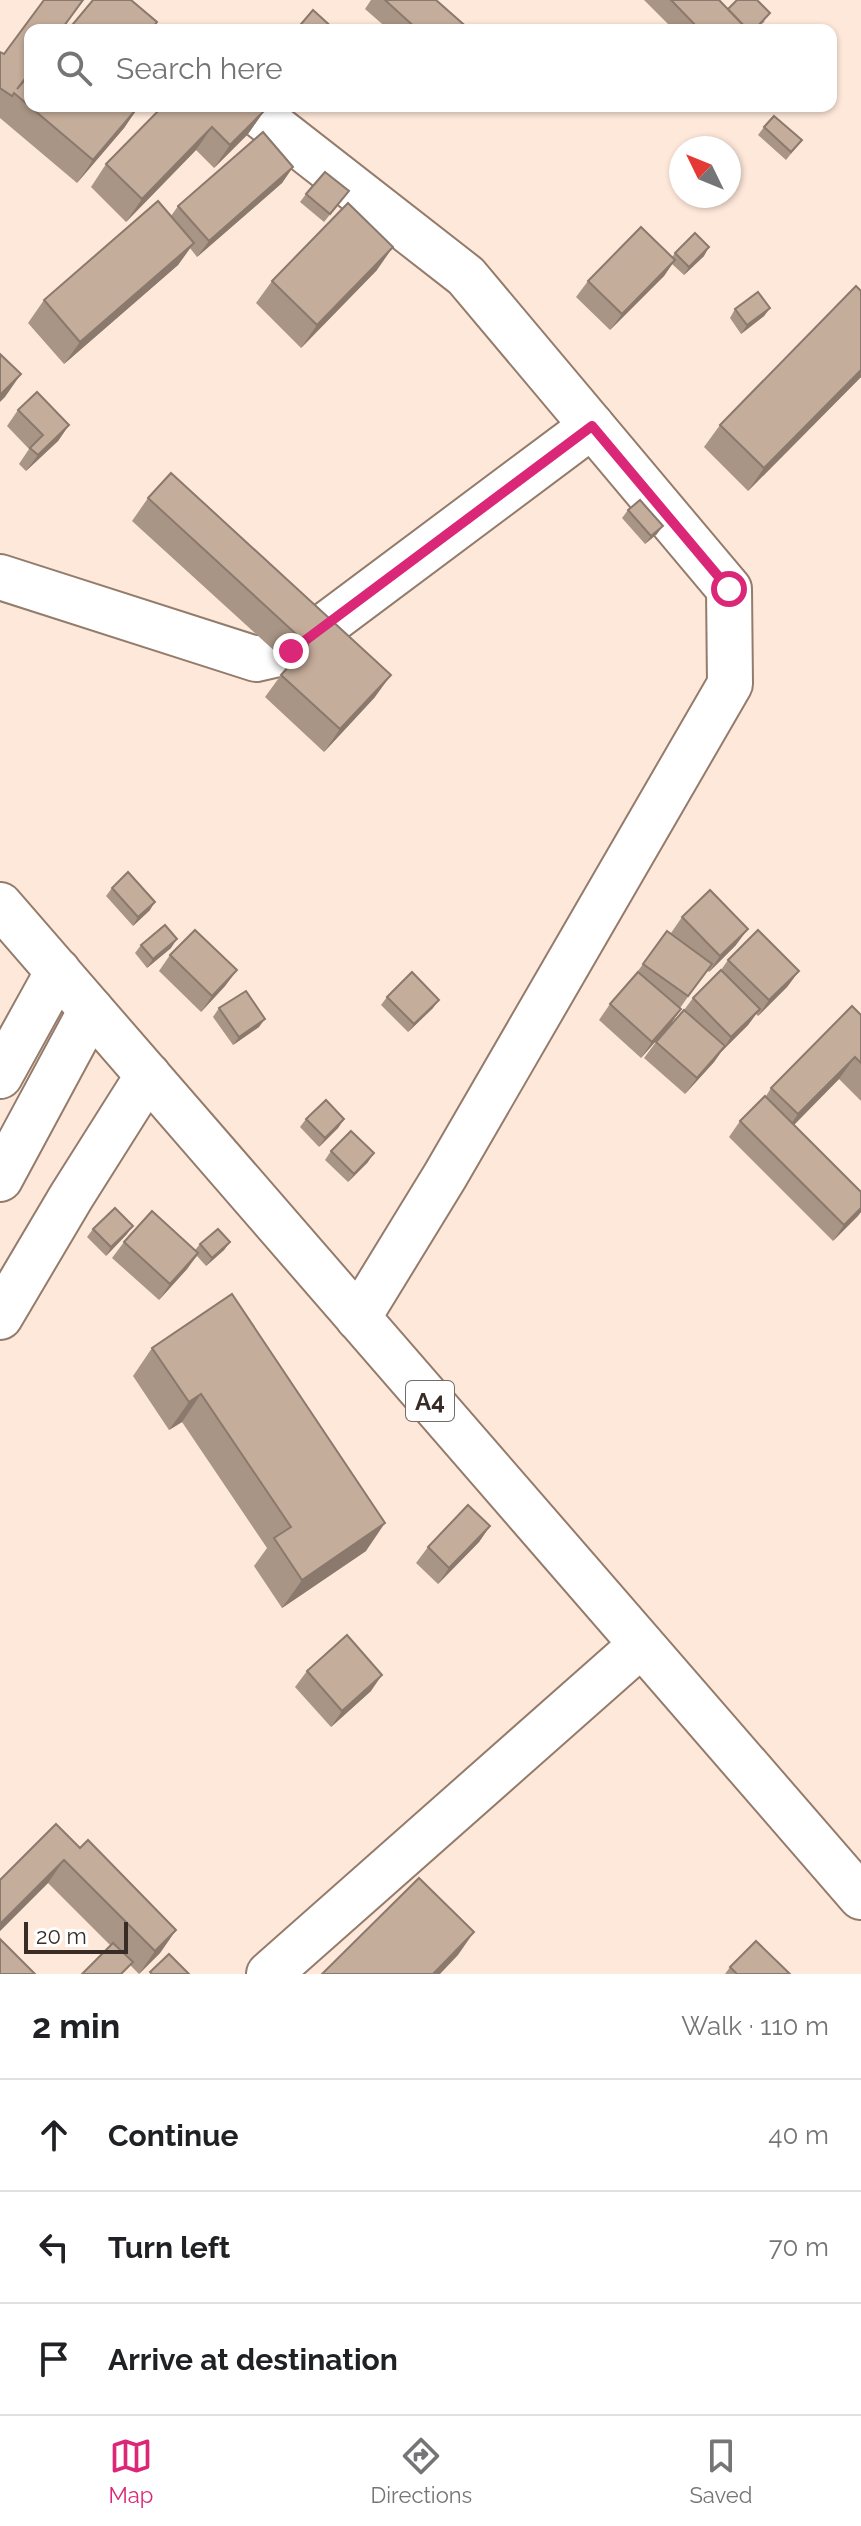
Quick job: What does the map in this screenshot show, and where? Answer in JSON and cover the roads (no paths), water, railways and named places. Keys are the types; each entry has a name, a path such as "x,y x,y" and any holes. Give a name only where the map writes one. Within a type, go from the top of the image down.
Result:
{"main road":[{"path":"256,112 466,276 729,589 730,684 453,1163 358,1318"},
{"path":"0,577 256,659 291,651 592,426"},
{"name":"A4","path":"0,905 861,1897"},
{"path":"0,1076 58,971"},
{"path":"0,1179 91,1010"},
{"path":"0,1317 148,1075"},
{"path":"269,1974 641,1645"}]}
